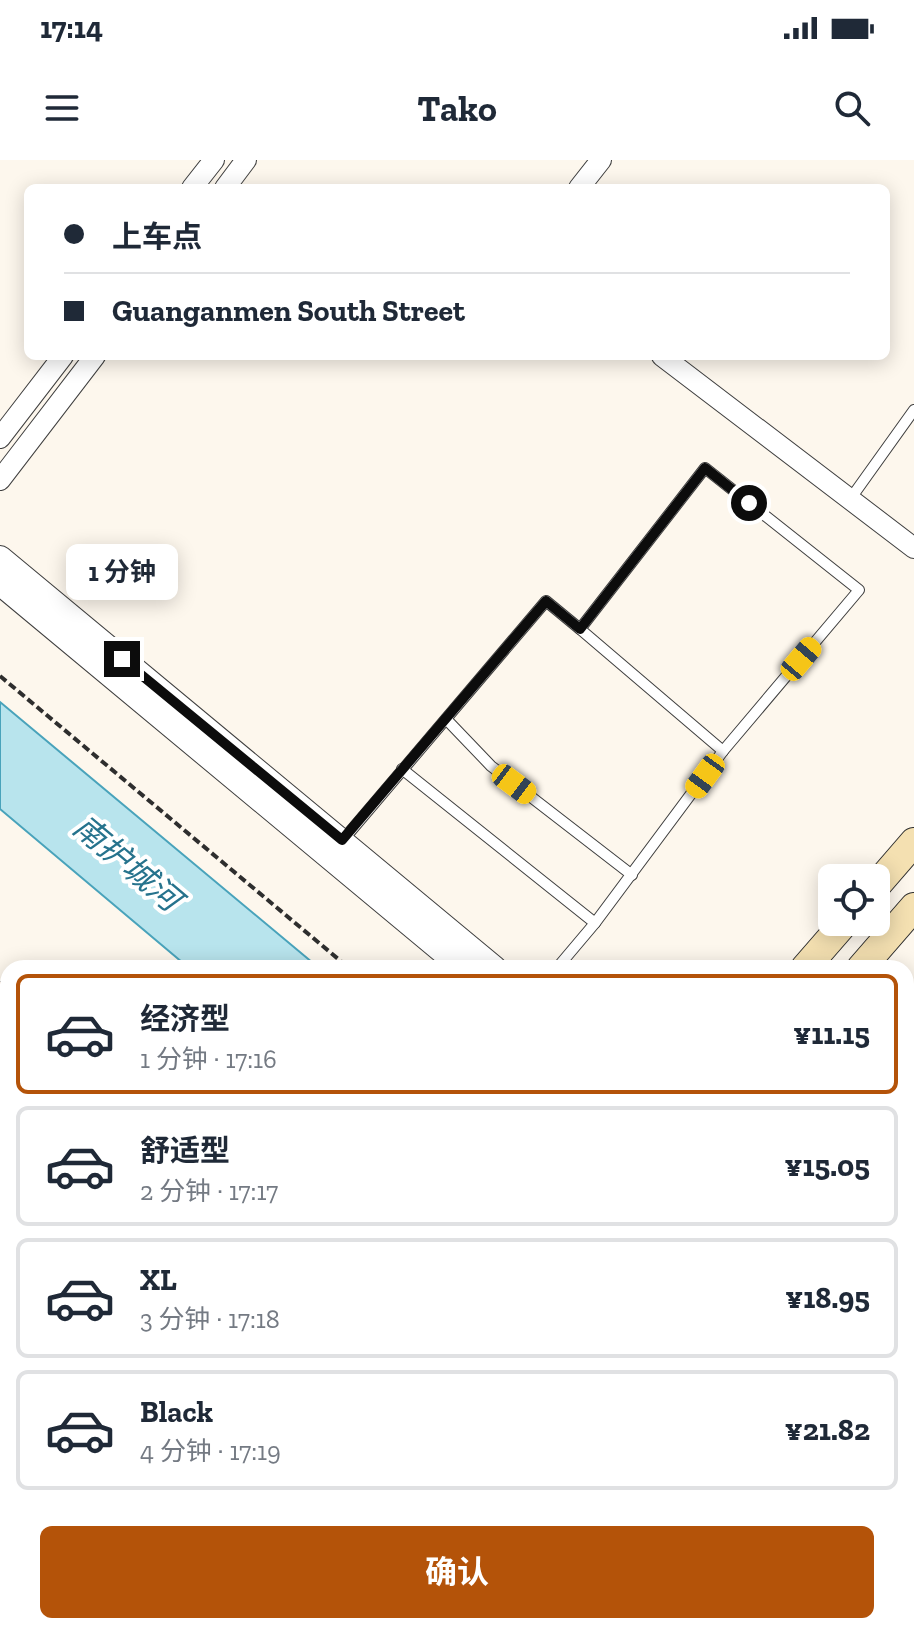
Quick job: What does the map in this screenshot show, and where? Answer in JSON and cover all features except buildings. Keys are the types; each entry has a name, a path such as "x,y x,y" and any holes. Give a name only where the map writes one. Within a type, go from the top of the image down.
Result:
{"main road":[{"path":"890,870 914,842"},
{"path":"868,960 914,907"},
{"path":"812,960 833,936"}],"street":[{"path":"195,184 214,160"},
{"path":"228,184 246,160"},
{"path":"582,184 601,160"},
{"path":"0,438 60,360"},
{"path":"0,480 92,360"},
{"path":"667,360 914,548"},
{"path":"0,558 336,849 454,960"},
{"path":"0,583 336,849 483,960"}],"lane":[{"path":"851,498 914,410"},
{"path":"564,960 632,875 723,751 859,590 705,468 580,629"},
{"path":"336,849 546,601 723,751"},
{"path":"446,719 491,766 632,875"},
{"path":"402,769 595,923"}],"path":[{"path":"0,676 339,960"}],"water":[{"name":"南护城河","path":"0,702 309,960 179,960 0,809"}],"route":[{"path":"122,659 342,840 546,601 580,629 705,468 749,503"}]}
